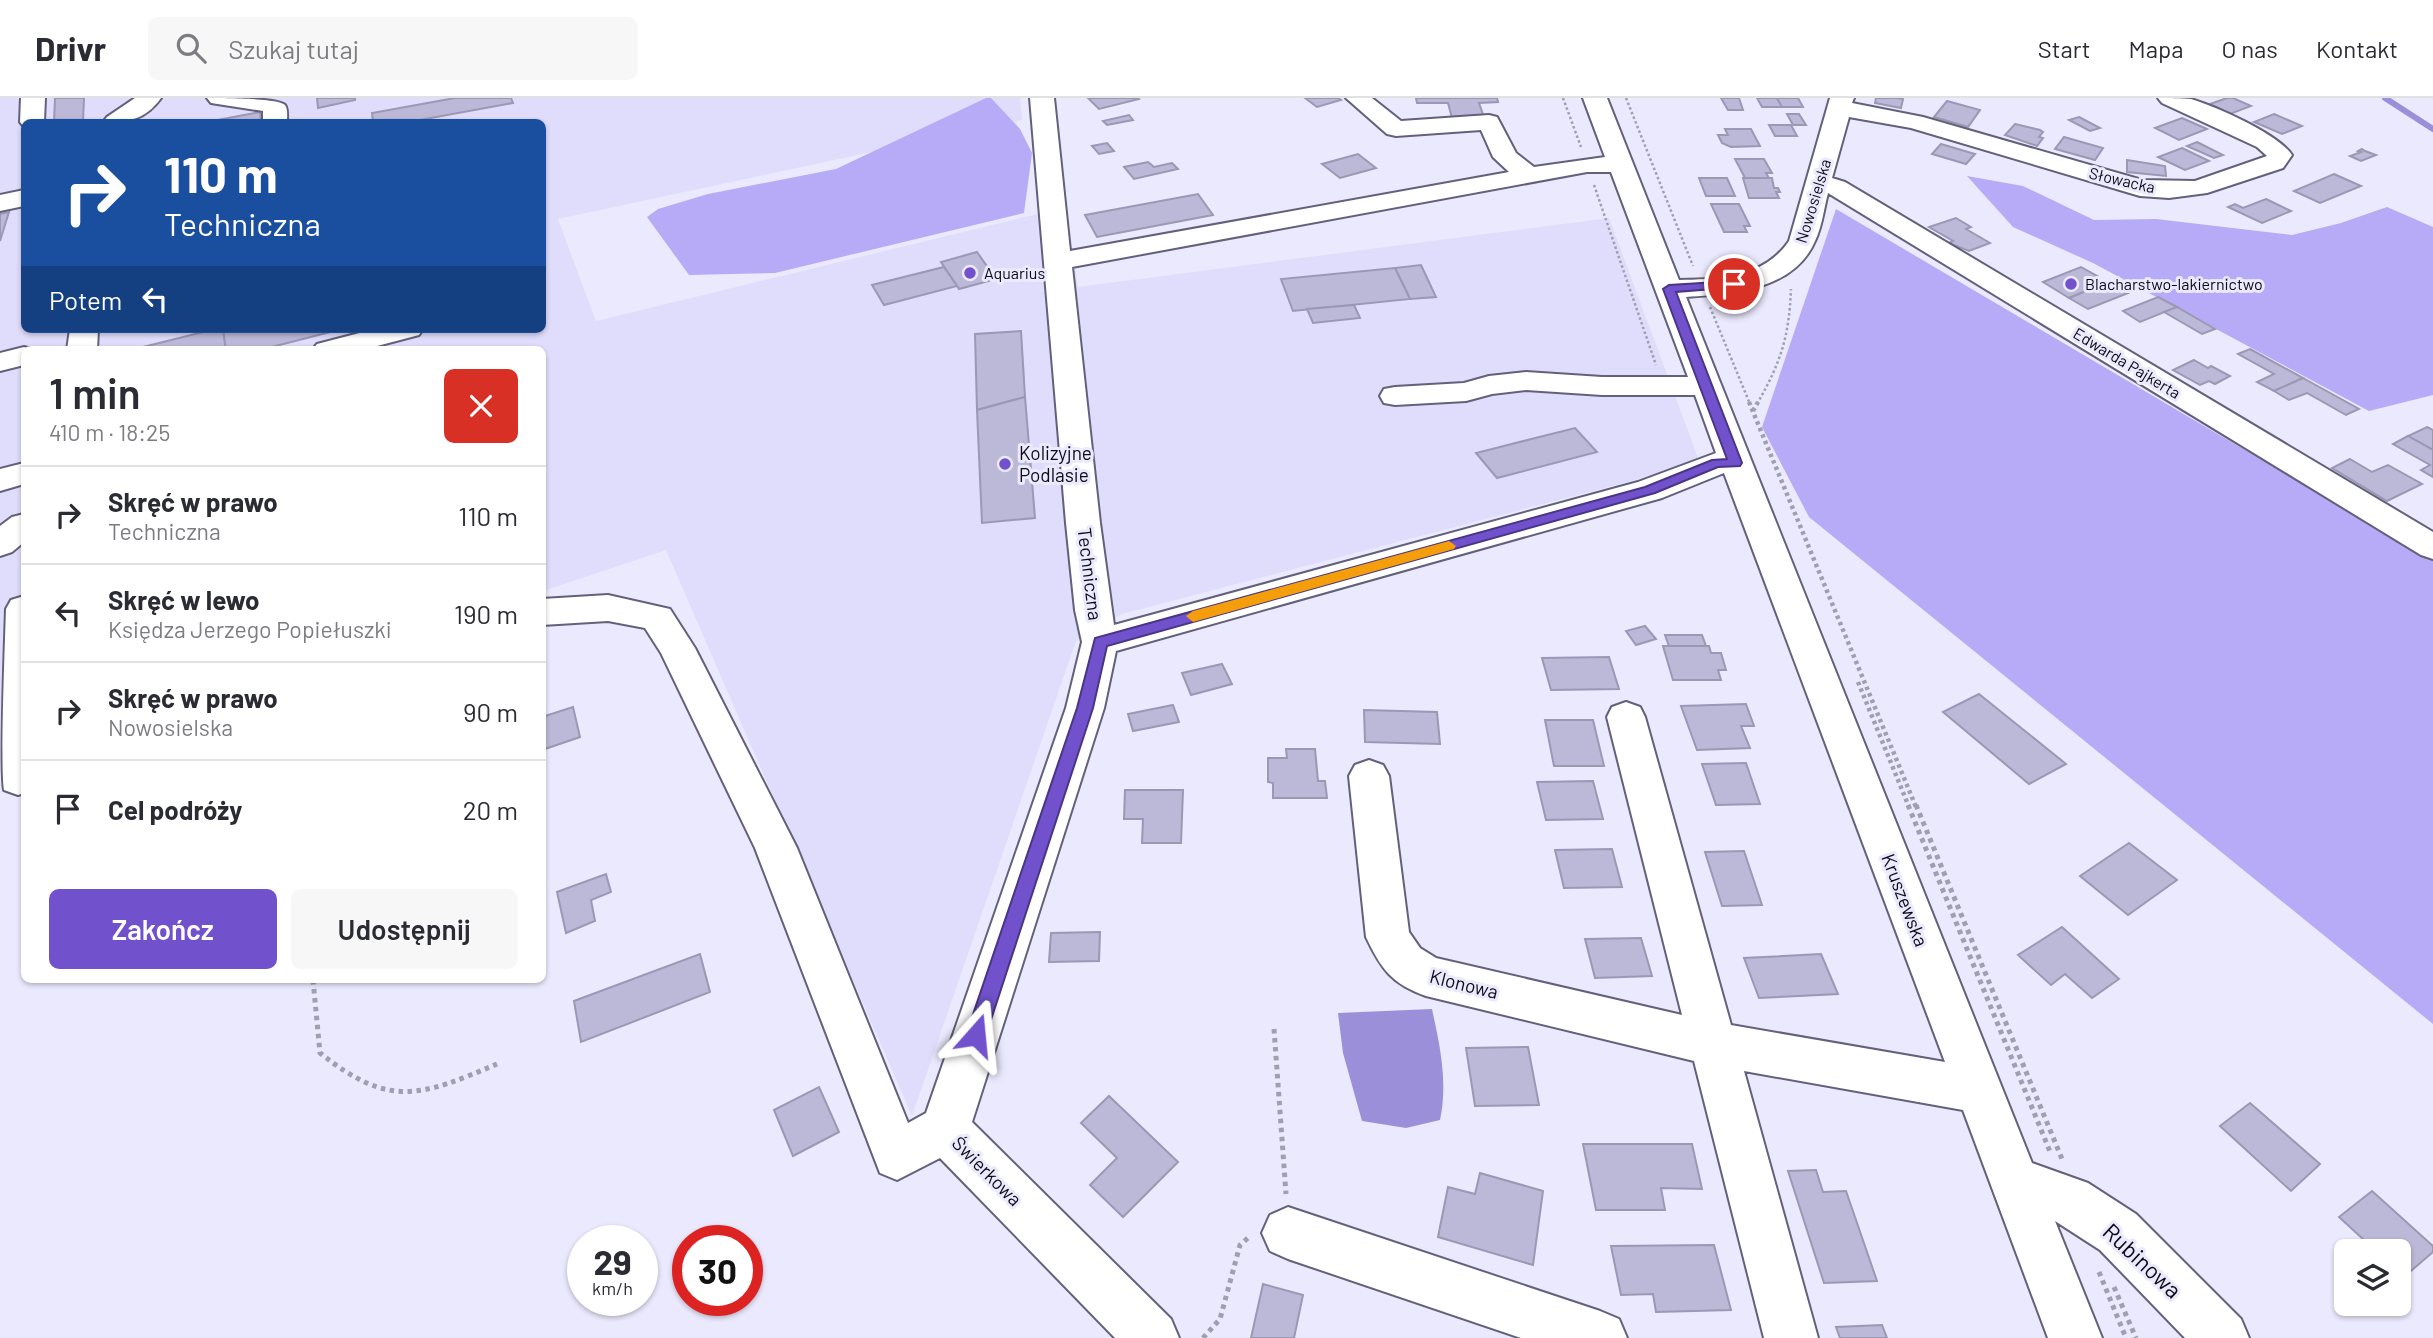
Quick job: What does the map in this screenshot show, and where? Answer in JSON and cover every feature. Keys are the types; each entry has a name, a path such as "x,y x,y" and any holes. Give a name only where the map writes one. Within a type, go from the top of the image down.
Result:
{"street":[{"path":"32,119 33,98"},
{"path":"120,119 135,111 149,98"},
{"path":"219,98 259,102 275,107 275,119"},
{"name":"Techniczna","path":"1042,98 1083,523 1093,610 1100,642 1650,490 1717,463 1735,463"},
{"path":"1358,98 1396,129 1489,122 1505,157 1530,175"},
{"name":"Kruszewska","path":"1595,98 1669,289 1691,386 1735,463 2075,1338"},
{"name":"Słowacka","path":"1840,103 1915,122 2140,188 2198,188 2274,163 2280,155 2266,142 2170,98"},
{"name":"Nowosielska","path":"1669,289 1699,288 1752,279 1778,268 1791,258 1802,241 1840,103"},
{"path":"1057,262 1587,165 1620,164"},
{"name":"Edwarda Pajkerta","path":"1819,182 1836,187 2433,547"},
{"path":"0,203 21,199"},
{"path":"343,346 393,333"},
{"path":"0,362 21,357"},
{"path":"1395,396 1466,393 1489,385 1526,381 1602,386 1691,386"},
{"path":"0,480 21,474"},
{"path":"0,527 21,524"},
{"path":"0,544 21,526"},
{"path":"546,612 608,608 657,618 677,648 776,848 897,1156 945,1129"},
{"name":"Świerkowa","path":"1100,642 1085,708 945,1129 1152,1338"},
{"path":"14,780 21,660"},
{"path":"1626,717 1791,1338"},
{"name":"Klonowa","path":"1369,776 1388,937 1404,962 1426,976 1714,1044 1980,1091"},
{"name":"Rubinowa","path":"2014,1182 2076,1205 2118,1232 2222,1338"},
{"path":"1289,1233 1600,1338"}],"path":[{"path":"1563,98 1660,375 1691,386"},
{"path":"1626,98 1699,288 2076,1205"},
{"path":"1763,396 1775,373 1789,330 1793,281"},
{"path":"1699,288 2076,1205"},
{"path":"313,983 320,1053 346,1075 386,1089 426,1091 497,1064"},
{"path":"1203,1338 1220,1319 1240,1245 1260,1227 1289,1233 1275,1029"},
{"path":"2095,1264 2126,1338"},
{"path":"2109,1274 2136,1338"}],"shaded area":[{"path":"0,98 1020,98 1022,120 558,219 596,321 1066,207 1078,287 1609,218 1700,463 1122,614 1076,641 912,1116 666,550 546,590 546,346 21,346 21,765 0,772"},
{"path":"991,98 1020,129 1032,153 1024,213 775,273 689,275 647,217 658,209 708,194 836,169"},
{"path":"1967,176 2023,186 2094,220 2156,219 2292,235 2341,223 2387,207 2433,227 2433,395 2369,411 2093,263 2013,227"},
{"path":"1836,209 2433,561 2433,1024 1809,517 1762,427"},
{"path":"1432,1009 1443,1078 1440,1120 1406,1128 1362,1121 1343,1053 1338,1013"}],"building":[{"path":"55,98 84,98 83,119 54,119"},
{"path":"317,98 355,98 355,100 318,108"},
{"path":"455,98 511,98 513,103 425,119 373,119 372,113"},
{"path":"1088,98 1138,98 1139,99 1099,109"},
{"path":"1305,98 1338,98 1341,100 1317,107"},
{"path":"1416,98 1497,98 1498,102 1479,103 1484,117 1452,118 1448,103 1417,103"},
{"path":"1721,98 1739,98 1743,110 1728,110"},
{"path":"1757,98 1777,98 1782,107 1762,107"},
{"path":"1777,98 1798,98 1803,107 1782,107"},
{"path":"1876,98 1903,99 1901,108 1875,103"},
{"path":"2227,98 2251,106 2230,114 2210,104"},
{"path":"1947,101 1980,110 1968,127 1934,117"},
{"path":"260,112 261,119 223,119"},
{"path":"1787,114 1799,114 1806,125 1793,125"},
{"path":"2274,114 2302,126 2282,134 2254,122"},
{"path":"1129,115 1133,120 1107,125 1103,121"},
{"path":"2079,117 2100,128 2090,131 2069,120"},
{"path":"2182,118 2207,129 2179,140 2155,128"},
{"path":"2015,124 2040,130 2043,132 2039,137 2043,138 2037,146 2005,135"},
{"path":"1769,125 1791,125 1797,136 1775,136"},
{"path":"1725,129 1751,129 1760,146 1731,147 1722,143 1718,135 1728,135"},
{"path":"2064,137 2103,148 2095,160 2055,149"},
{"path":"2197,142 2223,155 2214,158 2187,146"},
{"path":"1107,143 1114,151 1099,154 1092,146"},
{"path":"1941,144 1975,154 1966,164 1932,154"},
{"path":"2182,148 2209,161 2185,170 2158,157"},
{"path":"2362,149 2376,155 2361,161 2350,156"},
{"path":"1358,154 1376,168 1340,178 1322,164"},
{"path":"1735,159 1764,159 1772,173 1766,173 1769,178 1745,178"},
{"path":"2127,160 2165,166 2166,176 2127,172"},
{"path":"1148,162 1154,167 1172,163 1178,169 1134,179 1124,167"},
{"path":"2334,174 2361,186 2320,203 2294,191"},
{"path":"1699,178 1727,178 1735,196 1706,196"},
{"path":"1743,178 1772,178 1774,188 1778,188 1780,192 1776,192 1779,198 1749,198"},
{"path":"1198,194 1213,215 1097,237 1085,215"},
{"path":"2266,199 2291,211 2262,223 2228,207 2235,204 2243,208"},
{"path":"1711,204 1739,204 1750,226 1744,226 1747,232 1724,232"},
{"path":"9,212 0,241 0,214"},
{"path":"1956,218 1971,227 1966,229 1990,243 1969,251 1949,243 1953,241 1929,227"},
{"name":"Aquarius","path":"977,252 996,279 959,289 941,262"},
{"path":"1421,265 1436,297 1410,299 1395,268"},
{"path":"944,267 957,286 884,305 872,285"},
{"name":"Blacharstwo-lakiernictwo","path":"2081,267 2097,276 2088,280 2099,286 2069,298 2043,282"},
{"path":"1395,268 1410,299 1293,311 1281,279"},
{"path":"2108,282 2128,293 2088,309 2069,298"},
{"path":"2158,297 2177,307 2140,322 2123,311"},
{"path":"1354,305 1360,318 1313,323 1307,309"},
{"path":"2177,307 2215,329 2202,334 2164,312"},
{"path":"1021,331 1025,397 977,410 975,334"},
{"path":"199,333 224,333 225,346 147,346"},
{"path":"224,333 326,333 276,346 225,346"},
{"path":"2250,349 2303,378 2274,391 2257,382 2274,374 2238,354"},
{"path":"2194,360 2230,376 2215,384 2209,381 2200,385 2173,370"},
{"path":"2303,378 2359,409 2346,415 2307,393 2289,400 2274,391"},
{"name":"Kolizyjne Podlasie","path":"1025,397 1035,518 982,523 977,410"},
{"path":"2427,427 2433,430 2433,450 2408,436"},
{"path":"1575,428 1597,452 1497,478 1476,453"},
{"path":"2408,436 2433,450 2433,477 2421,470 2430,465 2393,444"},
{"path":"2350,459 2372,472 2388,465 2422,484 2387,501 2332,468"},
{"path":"1645,626 1656,639 1636,645 1626,631"},
{"path":"1665,635 1702,635 1706,646 1669,646"},
{"path":"1663,646 1709,646 1711,653 1721,653 1726,670 1718,670 1721,680 1673,680"},
{"path":"1609,657 1619,689 1551,690 1542,658"},
{"path":"1222,664 1232,684 1191,695 1182,673"},
{"path":"1979,694 2066,764 2029,784 1943,712"},
{"path":"1746,704 1754,726 1741,726 1750,748 1697,750 1681,706"},
{"path":"1173,705 1179,722 1133,731 1128,714"},
{"path":"573,707 580,737 546,749 546,716"},
{"path":"1364,710 1437,712 1440,744 1365,742"},
{"path":"1545,720 1593,720 1604,766 1554,766"},
{"path":"1286,749 1315,749 1318,781 1325,781 1327,798 1273,798 1273,783 1268,782 1268,758 1287,758"},
{"path":"1746,763 1760,804 1716,805 1702,764"},
{"path":"1593,781 1603,819 1546,820 1537,782"},
{"path":"1125,790 1183,790 1181,843 1142,843 1143,819 1124,819"},
{"path":"2129,843 2177,880 2128,915 2080,876"},
{"path":"1612,849 1622,887 1564,888 1555,850"},
{"path":"1744,851 1762,905 1722,906 1705,852"},
{"path":"606,874 611,892 591,900 595,921 566,933 557,892"},
{"path":"2062,927 2119,979 2092,998 2065,974 2051,985 2018,955"},
{"path":"1100,932 1099,961 1049,962 1051,933"},
{"path":"1641,938 1652,976 1595,978 1585,939"},
{"path":"700,954 710,992 581,1042 574,1001"},
{"path":"1821,954 1838,994 1759,998 1744,958"},
{"path":"1528,1047 1539,1105 1475,1106 1466,1048"},
{"path":"819,1087 839,1132 793,1156 774,1110"},
{"path":"1109,1096 1178,1162 1123,1217 1090,1185 1117,1158 1081,1123"},
{"path":"2250,1103 2320,1164 2291,1191 2220,1126"},
{"path":"1583,1144 1692,1144 1702,1189 1661,1188 1665,1210 1596,1210"},
{"path":"1816,1170 1823,1192 1846,1191 1877,1281 1824,1283 1788,1171"},
{"path":"1480,1173 1543,1191 1533,1265 1438,1237 1448,1187 1475,1194"},
{"path":"2372,1191 2433,1246 2433,1252 2411,1271 2411,1239 2363,1239 2339,1217"},
{"path":"1714,1245 1731,1310 1656,1312 1653,1294 1621,1295 1611,1246"},
{"path":"1263,1284 1303,1295 1294,1338 1251,1338"},
{"path":"1882,1325 1887,1338 1840,1338 1836,1327"}],"waterway":[{"path":"2385,98 2433,129"}],"slow traffic":[{"path":"1193,616 1449,546"}],"place":[{"name":"Aquarius","path":"970,273"},
{"name":"Blacharstwo-lakiernictwo","path":"2071,284"},
{"name":"Kolizyjne Podlasie","path":"1005,464"}],"route":[{"path":"976,1035 1085,708 1100,642 1650,490 1717,463 1735,463 1669,289 1734,284"}]}
